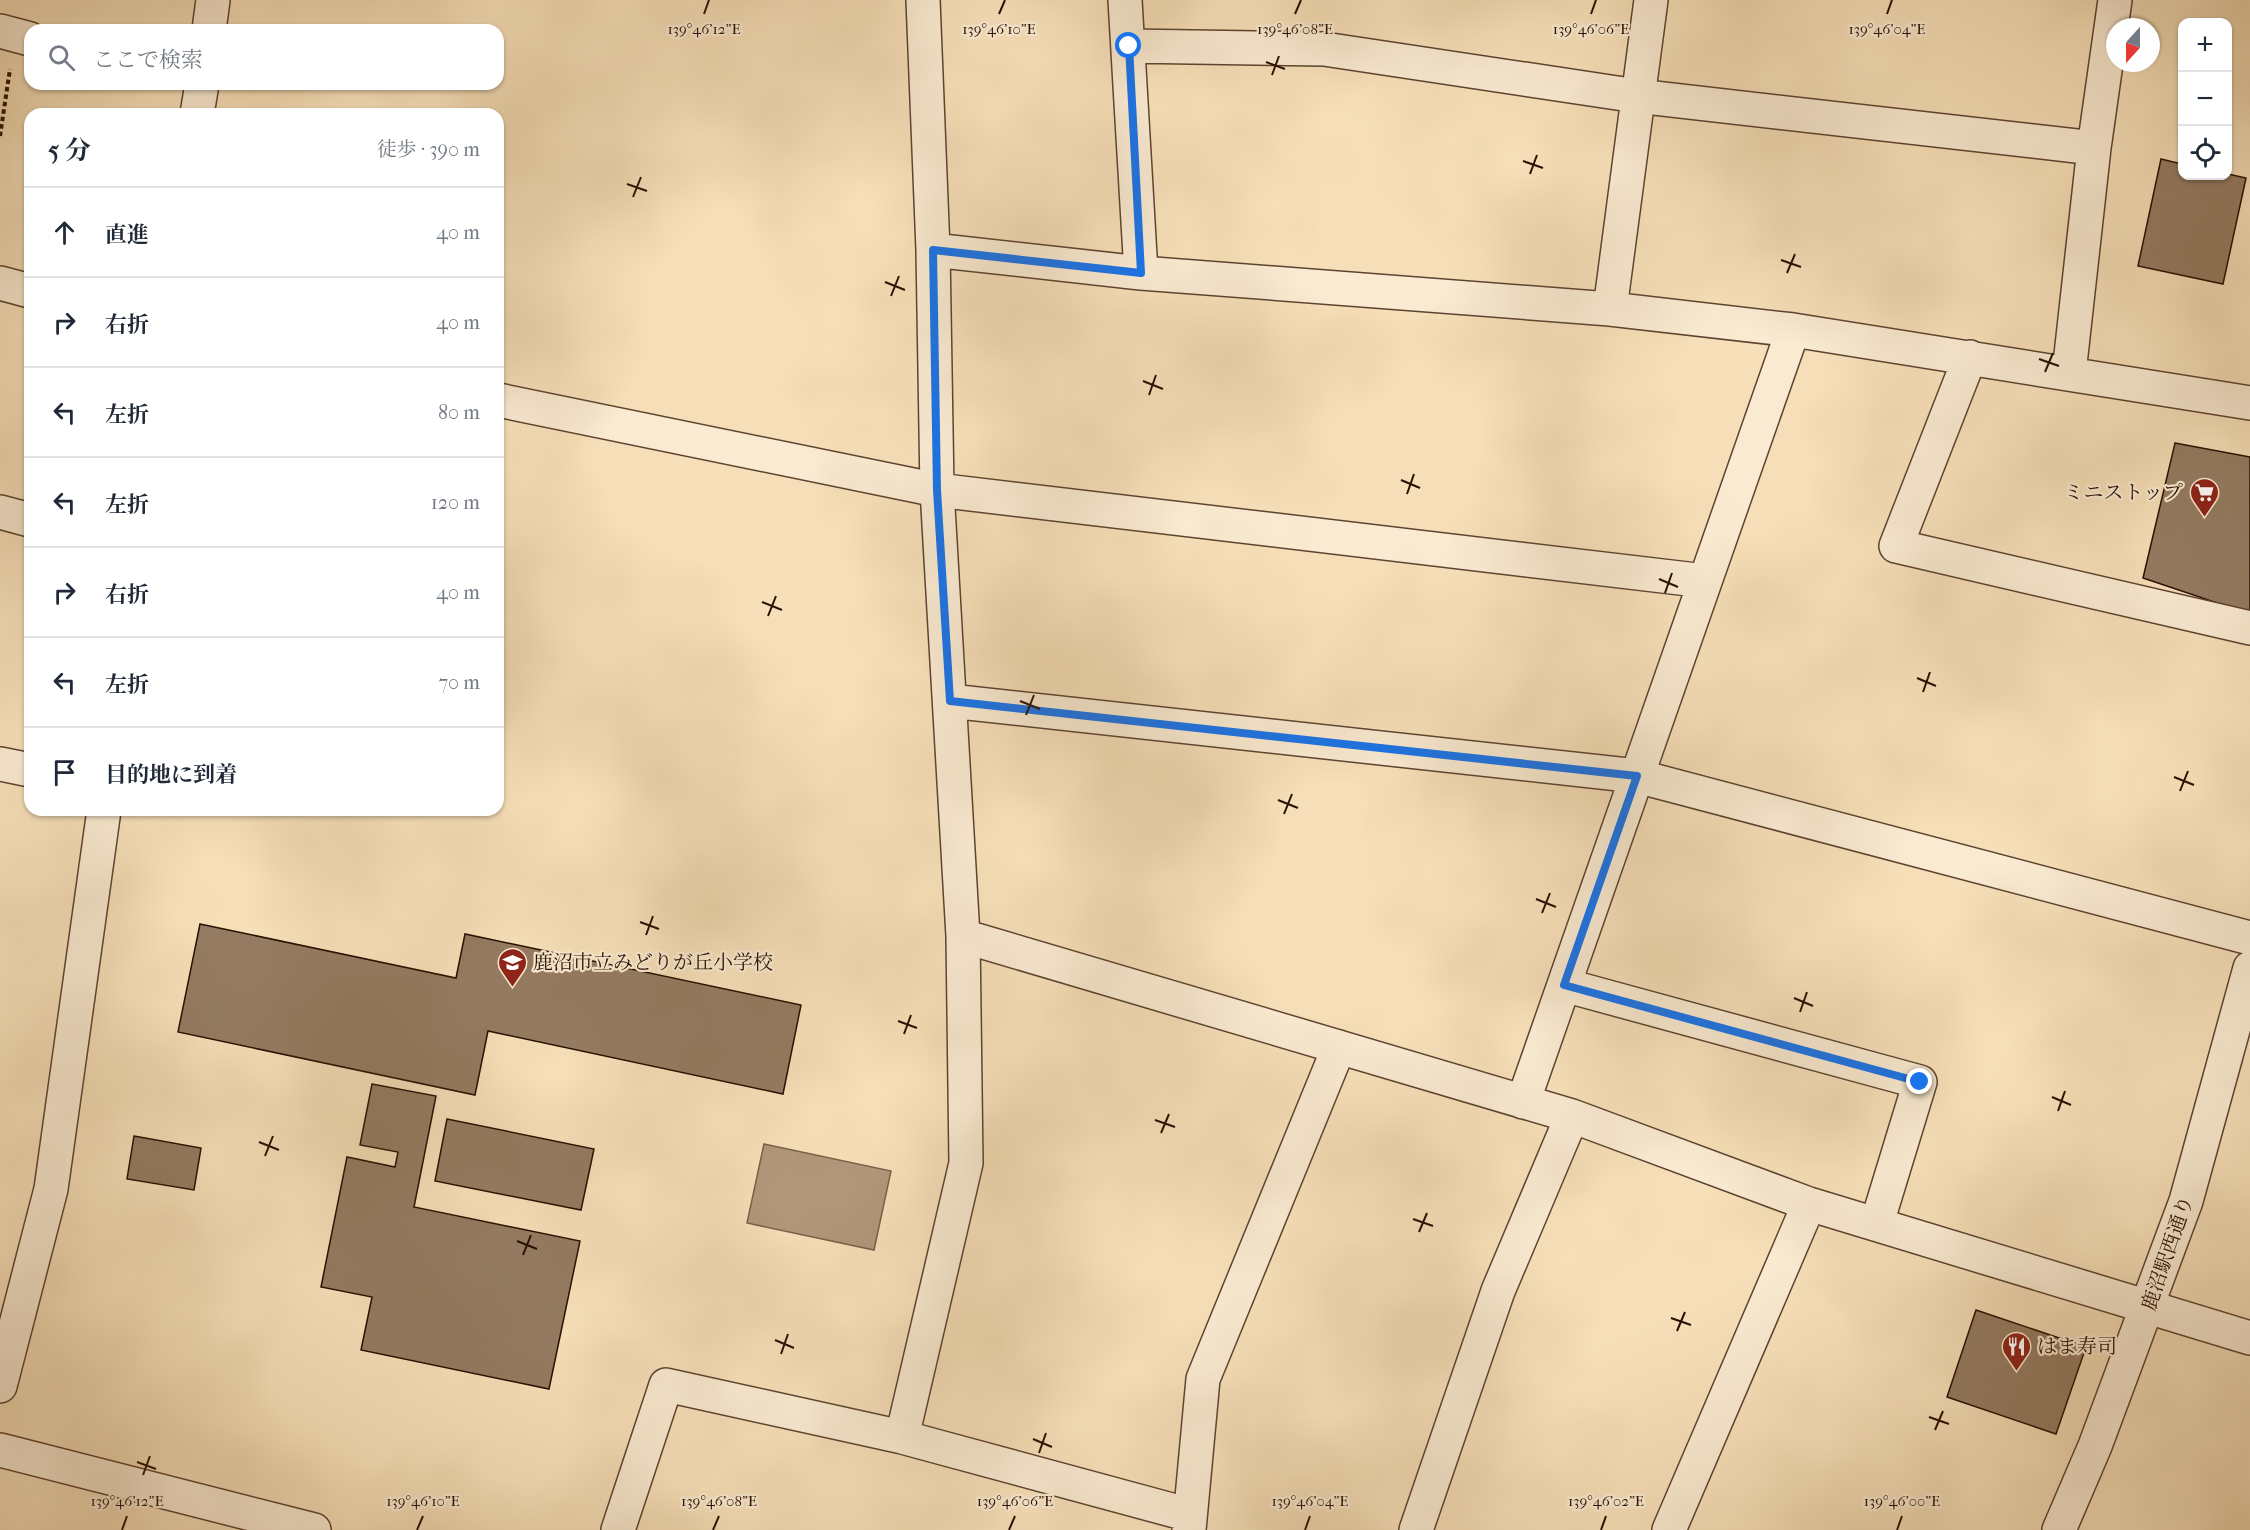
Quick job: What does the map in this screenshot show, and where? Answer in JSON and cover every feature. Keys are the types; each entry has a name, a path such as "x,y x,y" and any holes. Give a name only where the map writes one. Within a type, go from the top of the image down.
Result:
{"street":[{"path":"210,24 213,0"},
{"path":"902,1437 966,1163 963,936 937,490 933,250 923,0"},
{"path":"1125,0 1141,273"},
{"path":"1610,309 1651,0"},
{"path":"2069,373 2094,148 2115,0"},
{"path":"1129,46 1324,49 1637,96 2094,148"},
{"path":"198,108 200,90"},
{"path":"933,250 1141,273 1610,309 1793,330 2250,403"},
{"path":"0,282 24,289"},
{"path":"1522,1102 1793,330"},
{"path":"1970,357 1896,546 2250,628"},
{"path":"504,400 937,490 1705,581"},
{"path":"0,512 24,518"},
{"path":"950,701 1637,776 2250,938"},
{"path":"0,764 24,769"},
{"path":"0,1386 51,1189 103,816"},
{"path":"963,936 1572,1116 1809,1204 2250,1338"},
{"name":"鹿沼駅西通り","path":"2059,1530 2095,1446 2186,1202 2250,968"},
{"path":"1564,985 1920,1082 1877,1223"},
{"path":"618,1530 666,1386 902,1437 1190,1522 1203,1378 1339,1047"},
{"path":"1416,1530 1498,1291 1572,1116"},
{"path":"1669,1530 1809,1204"},
{"path":"0,1450 314,1530"}],"path":[{"path":"0,136 15,35"}],"shaded area":[{"path":"764,1144 891,1171 874,1250 747,1223"}],"building":[{"path":"2161,159 2178,163 2178,180 2232,180 2232,175 2246,178 2223,284 2138,266"},
{"name":"ミニストップ","path":"2175,443 2250,457 2250,614 2143,578"},
{"path":"200,924 456,978 465,934 801,1005 783,1094 488,1031 475,1095 178,1032"},
{"path":"372,1084 436,1096 414,1207 580,1241 549,1389 361,1350 372,1297 321,1287 347,1157 395,1167 398,1152 360,1145"},
{"path":"447,1119 594,1149 581,1210 435,1181"},
{"path":"134,1136 201,1148 194,1190 127,1179"},
{"name":"はま寿司","path":"1976,1310 2086,1347 2056,1434 1947,1397"}],"place":[{"name":"ミニストップ","path":"2204,518"},
{"name":"鹿沼市立みどりが丘小学校","path":"512,988"},
{"name":"はま寿司","path":"2016,1372"}],"route":[{"path":"1129,46 1141,273 933,250 937,490 950,701 1637,776 1564,985 1920,1082"}]}
